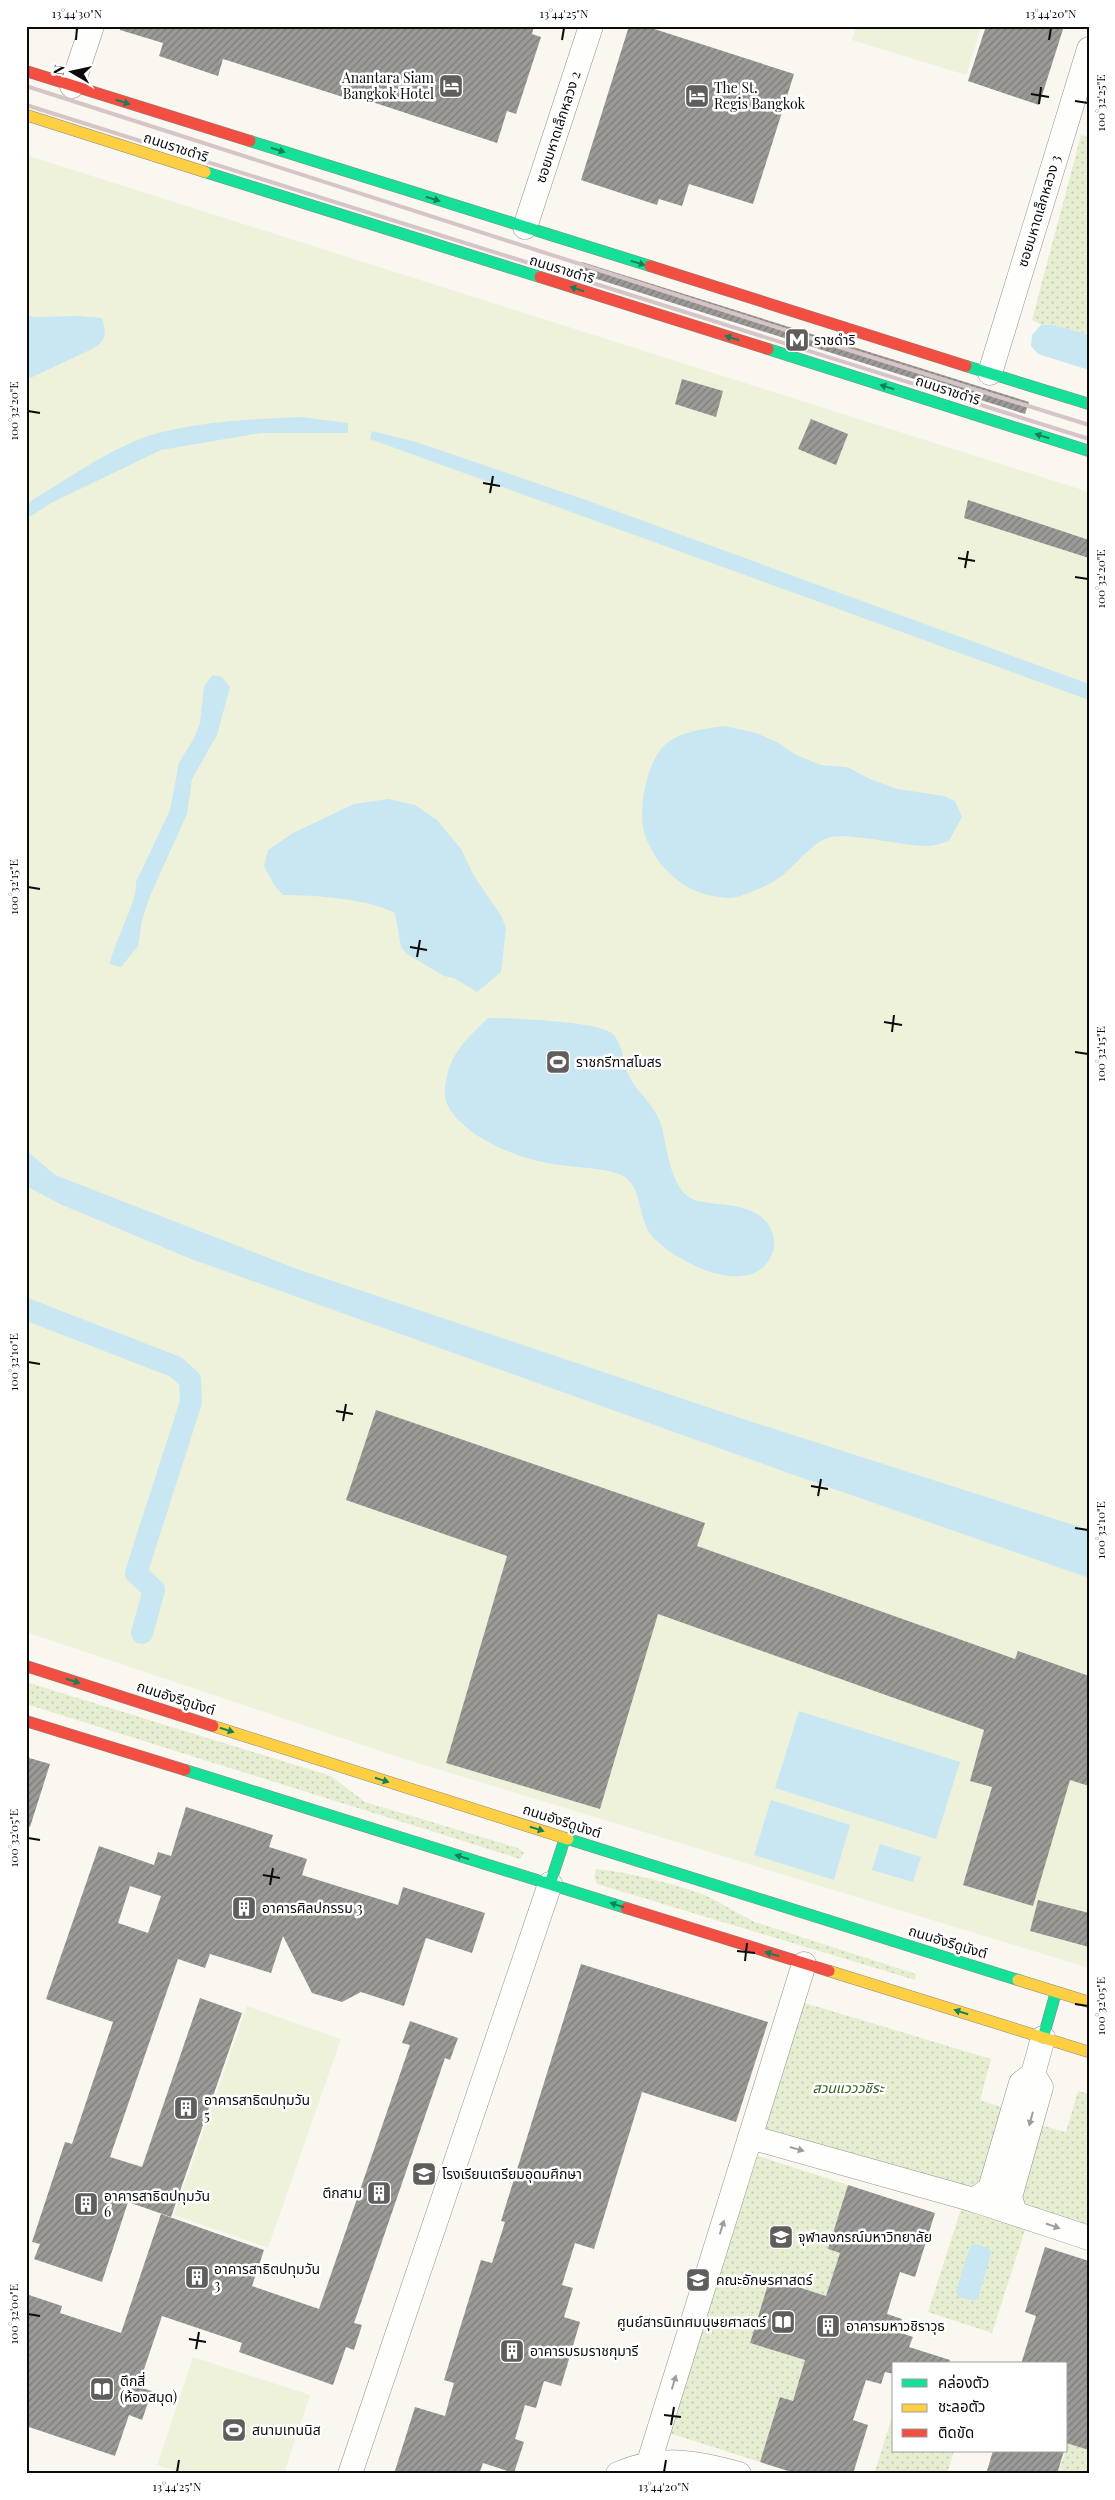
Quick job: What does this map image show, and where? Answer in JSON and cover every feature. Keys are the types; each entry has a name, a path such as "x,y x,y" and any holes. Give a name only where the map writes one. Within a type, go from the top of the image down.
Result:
{"main road":[{"name":"ถนนราชดำริ","path":"26,72 71,90 523,234 1089,404"},
{"name":"ถนนราชดำริ","path":"26,115 62,122 514,264 1089,450"},
{"name":"ถนนอังรีดูนังต์","path":"26,1666 565,1838 1089,2002"},
{"path":"26,1721 1089,2052"},
{"path":"550,1884 565,1838"},
{"path":"1043,2038 1056,1992"}],"street":[{"path":"71,90 92,26"},
{"name":"ซอยมหาดเล็กหลวง 2","path":"523,234 591,26"},
{"name":"ซอยมหาดเล็กหลวง 3","path":"990,373 1089,49"},
{"path":"350,2474 550,1884"},
{"path":"650,2462 804,1964"},
{"path":"974,2200 990,2189 1021,2083 1032,2074 1043,2038"},
{"path":"1015,2213 1010,2197 1041,2087 1032,2074"},
{"path":"750,2137 974,2200 1089,2238"},
{"path":"618,2474 650,2462 683,2462 739,2474"}],"green space":[{"path":"856,26 982,26 966,75 852,40"},
{"path":"1081,135 1089,137 1089,335 1054,325 1041,325 1032,320"},
{"name":"ราชกรีฑาสโมสร","path":"26,155 1089,492 1089,1968 398,1757 26,1632"},
{"path":"26,1682 331,1776 365,1802 518,1848 524,1853 520,1859 26,1704"},
{"path":"596,1869 639,1876 690,1890 715,1900 755,1922 916,1974 915,1980 597,1884 594,1877"},
{"name":"สวนแวววชิระ","path":"795,2000 991,2059 980,2100 1011,2110 986,2185 966,2193 756,2132"},
{"path":"247,2006 341,2039 268,2248 174,2215"},
{"path":"1078,2091 1089,2094 1089,2235 1017,2210 1036,2124 1066,2132"},
{"path":"758,2156 848,2185 828,2249 840,2253 826,2296 770,2279 750,2343 805,2360 793,2401 780,2397 760,2462 666,2432"},
{"path":"961,2209 1025,2230 992,2333 928,2312"},
{"name":"สนามเทนนิส","path":"193,2357 310,2395 284,2474 185,2474 157,2465"},
{"path":"892,2417 892,2452 954,2452 947,2474 874,2474"},
{"path":"1068,2443 1089,2450 1089,2474 1057,2474 1066,2452 1068,2452"}],"water":[{"path":"26,315 33,317 80,316 102,318 104,327 103,339 94,348 26,380"},
{"path":"1041,325 1054,325 1089,335 1089,370 1038,354 1031,346 1032,335"},
{"path":"301,417 348,423 348,433 261,433 161,450 53,502 26,519 26,505 34,499 94,462 142,438 176,429 211,423"},
{"path":"372,431 416,442 586,500 1089,684 1089,700 370,439"},
{"path":"213,675 222,677 230,687 217,735 192,779 187,814 150,896 142,920 138,946 121,967 110,964 130,910 136,890 136,882 170,810 179,763 194,738 200,723 204,686"},
{"path":"725,726 756,733 777,742 796,755 821,765 847,767 870,779 897,789 944,796 955,801 962,817 949,841 930,846 917,846 845,836 834,837 818,843 776,880 747,894 728,898 695,891 668,872 654,855 643,826 644,790 656,756 668,742 683,734"},
{"path":"388,799 415,805 437,820 461,849 474,876 502,917 506,929 501,972 477,992 454,978 444,976 407,954 401,947 395,913 371,904 356,901 283,895 275,886 264,866 268,850 293,833 354,804"},
{"path":"488,1018 574,1023 591,1026 613,1034 619,1044 630,1078 651,1106 661,1124 675,1179 685,1194 692,1199 702,1202 739,1207 751,1211 762,1217 770,1227 774,1247 772,1254 762,1268 748,1275 731,1276 713,1273 695,1266 678,1257 652,1236 644,1222 635,1189 625,1177 590,1168 552,1164 524,1157 494,1145 466,1127 456,1117 446,1101 447,1077 452,1061 459,1049"},
{"path":"26,1150 55,1175 297,1269 740,1418 1089,1530 1089,1578 791,1474 191,1259 60,1204 26,1186"},
{"path":"799,1711 960,1762 936,1839 775,1788"},
{"path":"771,1800 850,1825 834,1880 754,1855"},
{"path":"880,1844 921,1857 913,1882 872,1870"},
{"path":"974,2244 989,2248 991,2253 978,2299 974,2301 959,2297 956,2292 970,2247"}],"building":[{"path":"121,26 534,26 532,34 541,37 516,114 507,111 497,143 345,93 343,97 223,59 218,76 159,56 163,43 120,30"},
{"name":"The St. Regis Bangkok","path":"629,26 645,26 794,74 753,204 689,184 682,206 659,199 657,205 581,180"},
{"path":"986,26 1064,26 1039,105 968,81"},
{"path":"582,262 1029,402 1025,414 578,273"},
{"path":"682,379 723,391 716,417 675,404"},
{"path":"811,419 848,434 836,465 798,449"},
{"path":"968,500 1089,540 1089,558 964,518"},
{"path":"376,1410 705,1523 697,1546 1015,1659 1018,1651 1089,1676 1089,1786 1070,1780 1033,1906 963,1885 992,1787 970,1781 984,1730 658,1614 600,1809 446,1763 507,1556 346,1500"},
{"path":"26,1757 50,1764 30,1827 26,1826"},
{"path":"186,1807 273,1835 269,1847 307,1859 302,1875 398,1905 403,1887 485,1913 472,1953 426,1938 404,2006 361,1992 342,2002 312,1993 283,1936 271,1973 210,1954 205,1968 178,1959 110,2157 142,2167 200,1998 242,2013 171,2217 128,2202 102,2282 34,2259 40,2244 32,2242 65,2142 72,2144 113,2022 46,1999 99,1846 154,1865 158,1852 171,1856","holes":["130,1886 161,1896 148,1933 118,1923"]},
{"path":"1038,1900 1089,1913 1089,1947 1030,1931"},
{"path":"581,1964 768,2022 736,2122 642,2092 594,2249 575,2243 562,2285 573,2288 564,2317 580,2322 561,2386 544,2381 536,2408 525,2405 515,2439 524,2442 514,2473 483,2463 479,2474 394,2474 415,2407 445,2416 454,2383 444,2380 481,2260 492,2263 505,2222 501,2221"},
{"path":"410,2021 458,2038 450,2060 445,2058 354,2323 362,2325 354,2350 346,2347 333,2385 239,2352 242,2343 162,2316 138,2387 152,2391 142,2420 129,2415 115,2456 26,2426 26,2294 62,2306 60,2313 121,2333 161,2214 264,2250 252,2286 319,2309 410,2045 402,2043"},
{"name":"อาคารมหาวชิราวุธ","path":"848,2185 935,2213 915,2277 900,2272 887,2314 902,2319 898,2332 913,2337 909,2347 950,2360 950,2362 892,2362 892,2374 885,2372 881,2384 866,2380 853,2420 868,2425 853,2474 798,2474 760,2462 780,2397 793,2401 805,2360 750,2343 770,2278 826,2296 840,2253 828,2249"},
{"path":"1045,2247 1089,2261 1089,2450 1068,2444 1068,2362 1022,2362 1036,2316 1025,2312"},
{"path":"993,2452 1064,2452 1057,2474 986,2474"}],"waterway":[{"path":"26,1309 176,1367 190,1380 191,1402 136,1573 154,1590 142,1633"}],"railway":[{"path":"26,86 804,336 1089,425"},
{"path":"26,105 1089,439"}],"traffic: fast":[{"path":"250,141 650,266"},
{"path":"205,172 540,277"},
{"path":"768,349 1089,451"},
{"path":"966,366 1089,404"},
{"path":"185,1770 626,1908"},
{"path":"550,1884 565,1838"},
{"path":"568,1839 1018,1980"},
{"path":"1043,2038 1056,1992"}],"traffic: slow":[{"path":"26,115 205,172"},
{"path":"213,1726 568,1839"},
{"path":"829,1971 1089,2052"},
{"path":"1018,1980 1089,2002"}],"traffic: jam":[{"path":"26,71 250,141"},
{"path":"650,266 966,366"},
{"path":"540,277 768,349"},
{"path":"26,1666 213,1726"},
{"path":"26,1721 185,1770"},
{"path":"626,1908 829,1971"}],"place":[{"name":"Anantara Siam Bangkok Hotel","path":"451,86"},
{"name":"The St. Regis Bangkok","path":"697,96"},
{"name":"ราชดำริ","path":"797,340"},
{"name":"ราชกรีฑาสโมสร","path":"558,1062"},
{"name":"อาคารศิลปกรรม 3","path":"244,1908"},
{"name":"อาคารสาธิตปทุมวัน 5","path":"186,2108"},
{"name":"โรงเรียนเตรียมอุดมศึกษา","path":"424,2174"},
{"name":"ตึกสาม","path":"379,2193"},
{"name":"อาคารสาธิตปทุมวัน 6","path":"86,2204"},
{"name":"จุฬาลงกรณ์มหาวิทยาลัย","path":"781,2237"},
{"name":"อาคารสาธิตปทุมวัน 3","path":"197,2277"},
{"name":"คณะอักษรศาสตร์","path":"698,2280"},
{"name":"ศูนย์สารนิเทศมนุษยศาสตร์","path":"783,2322"},
{"name":"อาคารมหาวชิราวุธ","path":"828,2326"},
{"name":"อาคารบรมราชกุมารี","path":"512,2351"},
{"name":"ตึกสี่ (ห้องสมุด)","path":"102,2389"},
{"name":"สนามเทนนิส","path":"234,2430"}]}
